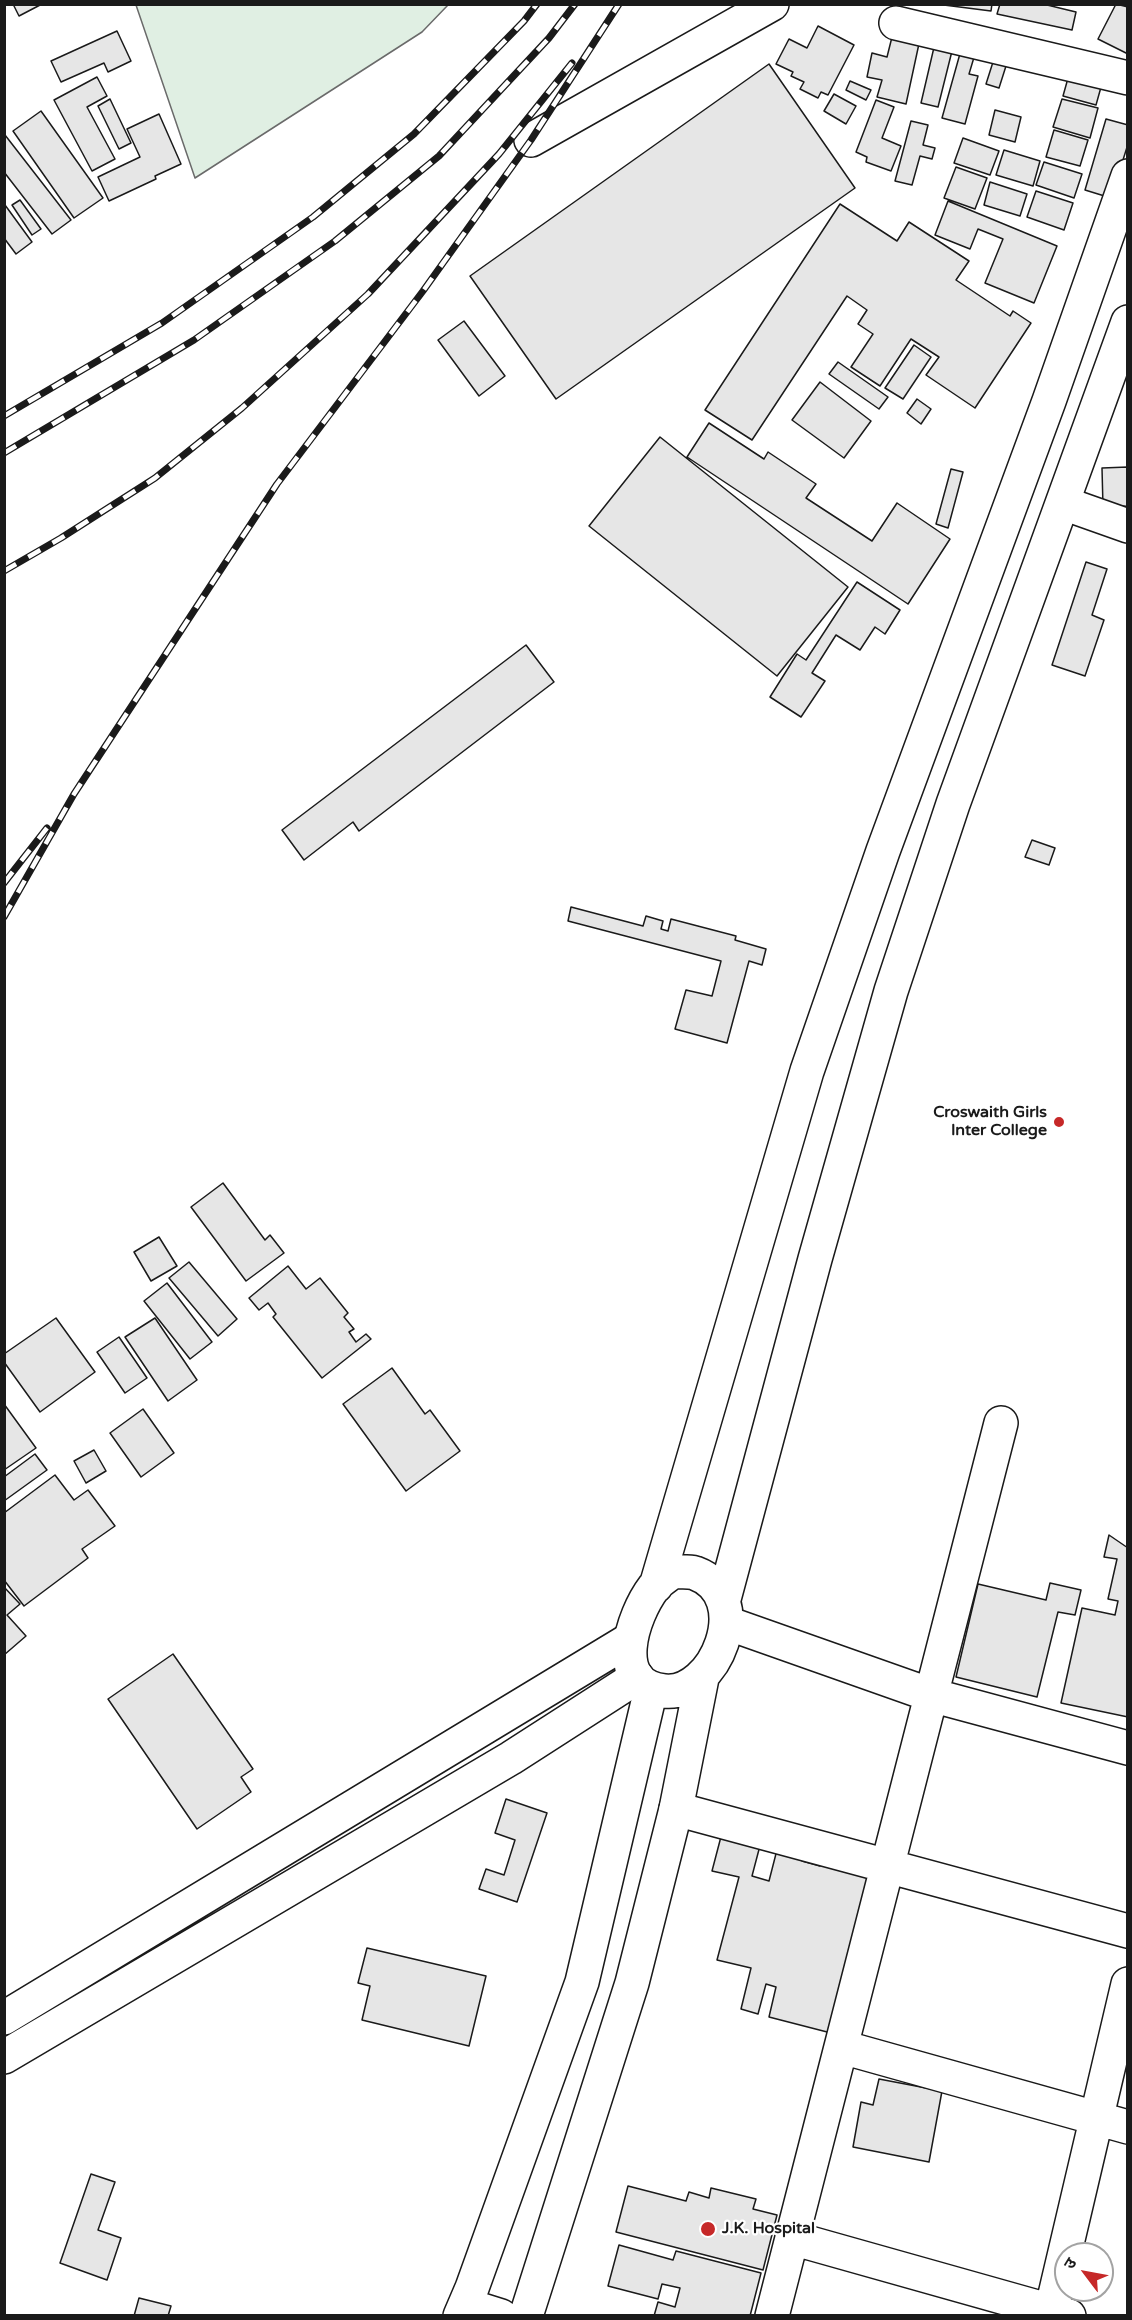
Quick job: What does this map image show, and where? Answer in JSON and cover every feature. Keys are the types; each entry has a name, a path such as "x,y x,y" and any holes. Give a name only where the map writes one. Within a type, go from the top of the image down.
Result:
{"street":[{"path":"531,140 772,4"},
{"path":"896,22 1128,78"},
{"path":"656,1586 807,1071 1128,176"},
{"path":"526,2316 632,1983 676,1809 702,1678 716,1657 725,1611 815,1259 891,991 953,804 1128,322"},
{"path":"1063,503 1128,526"},
{"path":"772,2316 1001,1423"},
{"path":"702,1678 684,1688 668,1692 644,1683 631,1663 629,1640 640,1611 656,1586 672,1572 693,1572 713,1582 725,1611 931,1695 1128,1748"},
{"path":"4,2018 629,1640"},
{"path":"4,2056 511,1758 644,1683"},
{"path":"501,2316 463,2310 582,1982 644,1683"},
{"path":"676,1809 1128,1931"},
{"path":"792,2238 1057,2314 1096,2117 1128,1984"},
{"path":"842,2047 1128,2127"}],"green space":[{"path":"136,4 448,5 422,32 195,178"}],"building":[{"path":"13,4 42,4 19,16"},
{"path":"936,4 992,4 991,11"},
{"path":"1000,4 1043,4 1076,12 1072,30 997,14"},
{"path":"1116,4 1128,7 1128,54 1098,39"},
{"path":"818,26 854,45 828,95 821,92 818,98 800,89 804,82 791,76 793,72 776,64 789,39 807,48"},
{"path":"117,31 131,61 108,72 104,63 61,82 51,61"},
{"path":"893,33 920,39 906,104 877,97 882,80 867,77 872,53 887,57"},
{"path":"935,43 953,47 938,107 921,103"},
{"path":"961,50 975,54 969,74 978,76 965,124 942,118"},
{"path":"993,62 1006,66 999,88 986,84"},
{"path":"769,64 855,188 556,399 470,276"},
{"path":"1070,71 1103,80 1096,105 1063,96"},
{"path":"97,77 107,96 87,107 115,159 92,171 54,100"},
{"path":"850,81 871,90 866,100 846,90"},
{"path":"834,94 856,106 846,124 824,111"},
{"path":"110,99 131,143 119,149 98,106"},
{"path":"1062,99 1098,108 1090,138 1053,127"},
{"path":"876,100 894,107 882,138 901,146 891,171 866,162 867,157 856,152"},
{"path":"995,110 1021,117 1015,142 989,135"},
{"path":"41,111 103,198 74,218 13,131"},
{"path":"159,114 181,164 155,176 156,179 109,201 98,177 140,157 127,129"},
{"path":"1106,119 1128,125 1128,144 1111,198 1085,190"},
{"path":"911,121 928,125 923,145 935,148 932,159 920,156 912,185 895,181"},
{"path":"1054,130 1088,140 1080,166 1046,157"},
{"path":"5,135 71,220 52,234 4,172"},
{"path":"963,138 999,151 990,175 954,163"},
{"path":"1004,150 1040,161 1033,186 996,175"},
{"path":"1044,162 1082,174 1074,198 1036,185"},
{"path":"956,167 987,178 975,209 944,198"},
{"path":"990,182 1027,194 1020,216 984,205"},
{"path":"1036,191 1073,203 1064,230 1027,217"},
{"path":"20,200 41,229 32,235 12,205"},
{"path":"948,201 1057,246 1034,303 985,283 1003,239 978,229 970,249 935,235"},
{"path":"840,204 897,241 909,222 969,261 956,280 1010,316 1013,311 1031,323 975,408 926,375 939,357 911,339 880,386 851,367 873,334 858,324 867,310 847,296 752,440 705,410"},
{"path":"5,205 32,242 16,254 4,238"},
{"path":"464,321 505,376 479,396 438,340"},
{"path":"914,345 931,357 903,399 885,388"},
{"path":"838,362 888,397 879,409 829,374"},
{"path":"820,382 871,421 844,458 792,420"},
{"path":"917,399 931,409 921,424 907,413"},
{"path":"709,423 764,459 768,452 816,484 806,498 872,541 897,503 950,539 908,604 687,457"},
{"path":"660,437 848,587 777,676 589,526"},
{"path":"1128,467 1128,506 1103,507 1102,468"},
{"path":"951,469 963,472 948,528 936,524"},
{"path":"1086,562 1107,569 1092,615 1104,620 1085,676 1052,665"},
{"path":"857,582 900,610 885,634 875,627 860,650 836,635 812,673 825,681 801,717 770,697 797,654 806,660"},
{"path":"526,645 554,682 359,831 353,822 304,860 282,830"},
{"path":"1032,840 1055,848 1049,865 1025,857"},
{"path":"571,907 643,926 646,916 663,921 661,929 668,931 671,919 736,936 735,940 766,949 762,965 749,961 727,1043 675,1029 686,990 712,996 721,961 568,921"},
{"path":"223,1183 265,1240 270,1235 284,1253 246,1281 191,1207"},
{"path":"159,1237 177,1266 151,1281 134,1252"},
{"path":"189,1262 237,1319 218,1336 169,1278"},
{"path":"288,1266 306,1289 320,1278 348,1313 344,1317 354,1329 349,1332 356,1342 366,1334 371,1339 322,1378 273,1317 276,1314 268,1303 259,1310 249,1298"},
{"path":"167,1283 212,1342 190,1359 144,1301"},
{"path":"56,1318 95,1372 40,1412 4,1362 4,1354"},
{"path":"155,1318 197,1380 168,1401 125,1337"},
{"path":"119,1337 147,1378 125,1393 97,1352"},
{"path":"392,1368 425,1414 430,1410 460,1451 406,1491 343,1404"},
{"path":"4,1404 36,1448 4,1470"},
{"path":"143,1409 174,1453 141,1477 110,1433"},
{"path":"94,1450 106,1471 86,1483 74,1461"},
{"path":"35,1454 47,1470 4,1501 4,1477"},
{"path":"55,1475 74,1500 88,1490 115,1526 82,1549 88,1558 24,1606 4,1580 4,1513"},
{"path":"1109,1535 1128,1548 1128,1717 1061,1703 1082,1608 1115,1615 1118,1601 1108,1599 1117,1559 1104,1557"},
{"path":"1050,1583 1081,1590 1075,1615 1058,1612 1037,1697 956,1677 978,1584 1046,1600"},
{"path":"4,1587 20,1604 7,1615 26,1636 4,1655"},
{"path":"173,1654 253,1769 241,1777 251,1792 197,1829 108,1699"},
{"path":"506,1799 547,1813 517,1902 479,1889 486,1869 504,1875 515,1840 495,1833"},
{"path":"723,1829 762,1838 752,1876 769,1881 779,1842 805,1849 802,1861 820,1866 822,1856 873,1870 831,2033 769,2017 776,1987 766,1984 758,2014 741,2009 751,1968 717,1960 739,1877 712,1871"},
{"path":"367,1948 486,1976 469,2046 362,2020 370,1986 358,1983"},
{"path":"879,2079 942,2091 929,2162 853,2147 861,2102 873,2105"},
{"path":"91,2174 115,2182 98,2230 121,2238 107,2280 60,2263"},
{"path":"628,2186 686,2201 689,2192 709,2198 711,2188 756,2199 753,2209 777,2215 763,2270 616,2232"},
{"path":"619,2245 673,2260 676,2251 761,2273 750,2316 654,2316 658,2302 675,2307 680,2288 662,2284 658,2299 608,2286"},
{"path":"139,2298 171,2306 168,2316 134,2316"}],"railway":[{"path":"4,416 162,323 313,217 414,134 524,21 537,4"},
{"path":"4,453 194,340 335,241 439,156 549,38 575,4"},
{"path":"4,917 74,794 277,484 423,291 531,140 619,4"},
{"path":"4,571 155,478 242,408 368,294 499,154 572,63"},
{"path":"4,883 47,828"}],"place":[{"name":"Croswaith Girls Inter College","path":"1059,1122"},
{"name":"J.K. Hospital","path":"708,2229"}]}
